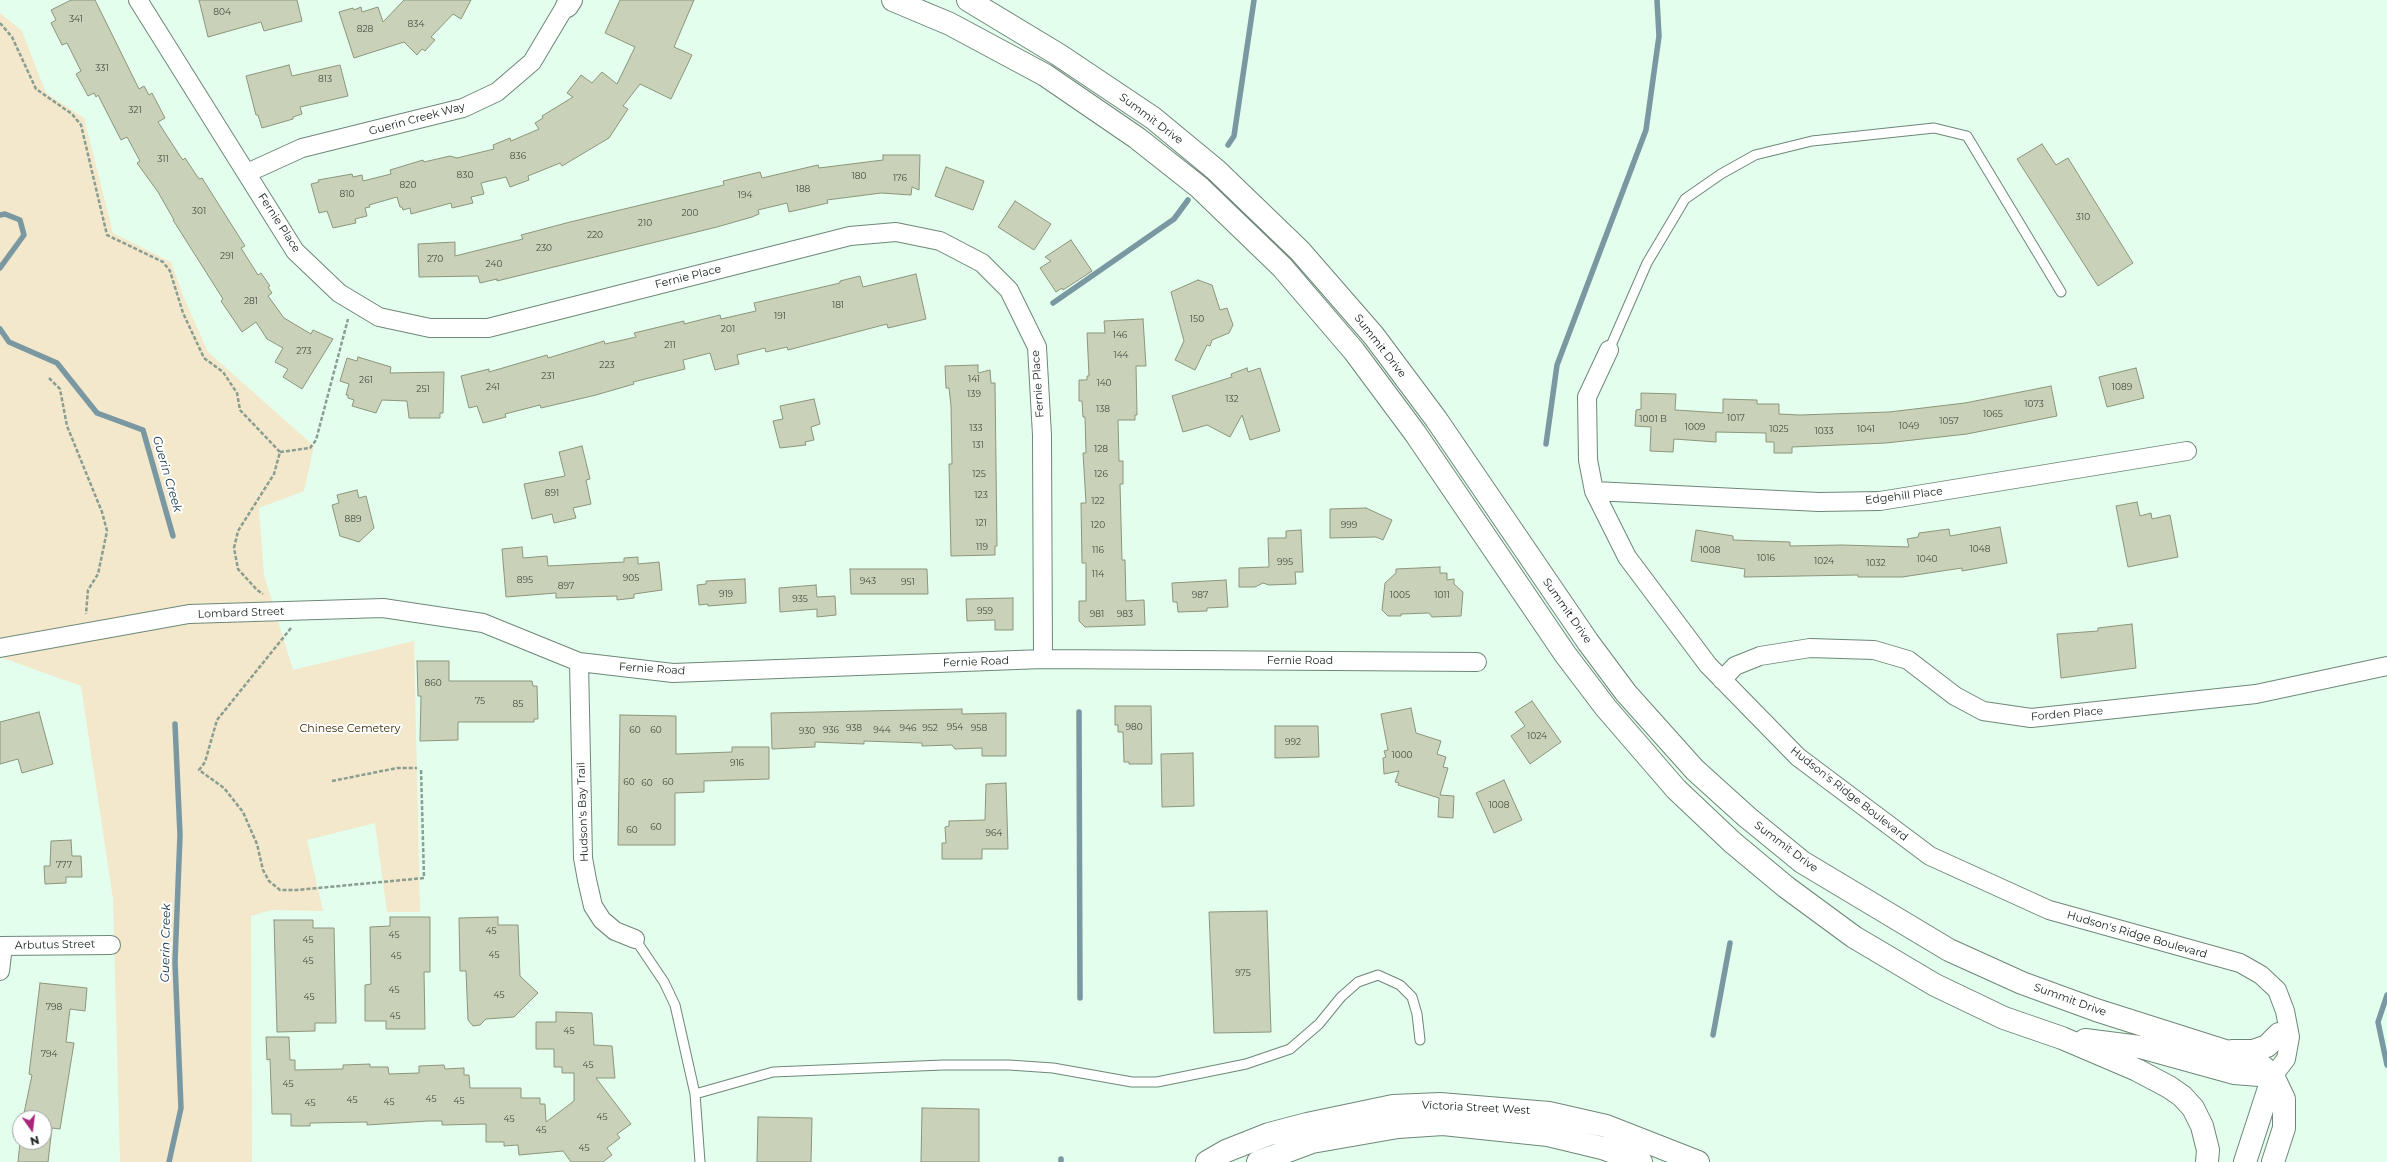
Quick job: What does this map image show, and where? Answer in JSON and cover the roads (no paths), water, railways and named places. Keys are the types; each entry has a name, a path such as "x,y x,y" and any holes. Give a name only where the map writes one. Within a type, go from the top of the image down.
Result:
{"main road":[{"path":"893,0 950,24 1045,75 1131,133 1199,187 1282,267 1354,351 1411,426 1565,654 1606,708 1676,789 1732,842 1786,887 1854,937 1936,985 2004,1018 2062,1038 2137,1070 2182,1096 2192,1108 2202,1126 2208,1150 2207,1162"},
{"name":"Summit Drive","path":"968,0 1059,55 1153,118 1216,170 1300,251 1374,336 1436,419 1588,642 1626,693 1695,770 1747,817 1802,862 1949,950 2022,982 2096,1010 2249,1060 2273,1076"},
{"path":"2225,1052 2253,1051 2267,1046 2279,1034"},
{"path":"2062,1038 2140,1047 2234,1073 2273,1076"},
{"path":"2245,1162 2273,1076"},
{"path":"2273,1076 2284,1099 2286,1114 2284,1128 2273,1162"},
{"name":"Victoria Street West","path":"1208,1162 1226,1152 1269,1134 1307,1124 1393,1106 1440,1104 1549,1113 1606,1126 1698,1162"},
{"name":"Victoria Street West","path":"1258,1162 1312,1142 1398,1127 1443,1124 1548,1135 1602,1148 1641,1162"}],"street":[{"name":"Fernie Place","path":"138,0 295,251 339,293 379,317 430,328 488,328 850,236 896,232 940,241 982,263 1009,290 1037,347 1042,435 1043,659"},
{"name":"Guerin Creek Way","path":"247,173 302,148 463,108 497,92 532,62 568,1"},
{"name":"Hudson's Ridge Boulevard","path":"1610,350 1587,397 1588,460 1594,491 1627,557 1708,665 1798,757 1930,856 2049,910 2240,963 2261,974 2277,990 2285,1010 2290,1036 2286,1059 2273,1076"},
{"name":"Edgehill Place","path":"1594,491 1819,502 1880,501 2187,451"},
{"name":"Lombard Street","path":"0,648 189,614 383,608 483,623"},
{"name":"Fernie Road","path":"483,623 579,662 673,673 1043,659 1476,662"},
{"name":"Forden Place","path":"1722,680 1735,666 1760,656 1810,648 1874,650 1908,660 1956,696 1984,711 2032,718 2256,694 2387,666"},
{"name":"Hudson's Bay Trail","path":"579,662 583,858 587,880 593,906 602,920 615,931 636,939"},
{"name":"Arbutus Street","path":"1,946 110,944"},
{"path":"0,971 1,946"},
{"path":"2273,1076 2274,1055 2285,1010"}],"lane":[{"path":"1610,350 1647,263 1685,199 1721,174 1755,155 1812,141 1934,128 1967,136 2061,292"},
{"path":"636,939 664,982 675,1005 695,1094 700,1162"},
{"path":"695,1094 773,1072 943,1065 1009,1065 1046,1068 1132,1082 1157,1082 1246,1064 1290,1050 1319,1024 1340,998 1358,982 1378,975 1400,985 1412,998 1417,1014 1420,1040"}],"waterway":[{"path":"1228,145 1234,136 1254,0"},
{"path":"1546,444 1557,365 1646,130 1659,36 1657,0"},
{"path":"1053,303 1174,219 1188,200"},
{"name":"Guerin Creek","path":"0,215 5,214 20,220 24,235 0,268"},
{"name":"Guerin Creek","path":"0,329 9,342 57,363 97,413 143,430 173,536"},
{"path":"1079,712 1080,998"},
{"name":"Guerin Creek","path":"169,1162 181,1108 175,962 180,835 175,724"},
{"path":"1713,1035 1730,943"},
{"path":"2387,995 2378,1022 2387,1065"}],"park label":[{"name":"Chinese Cemetery","path":"350,729"}]}
